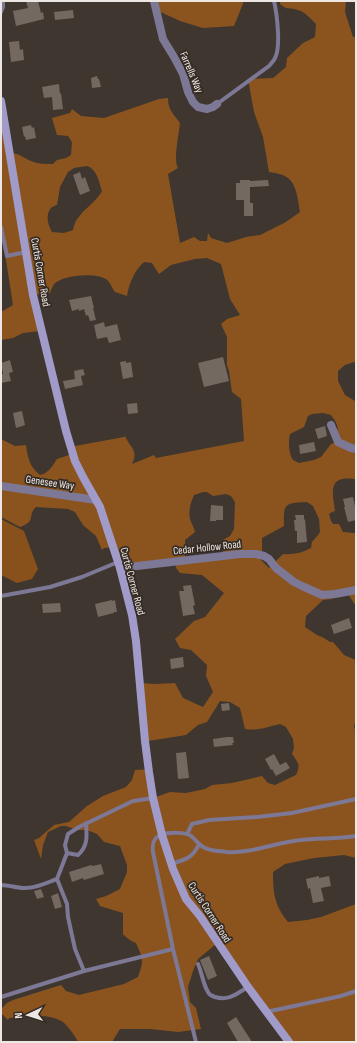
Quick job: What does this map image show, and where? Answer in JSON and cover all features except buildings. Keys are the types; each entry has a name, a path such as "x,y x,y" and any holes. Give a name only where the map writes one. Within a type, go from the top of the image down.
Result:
{"street":[{"name":"Farrells Way","path":"154,1 163,39 183,74 188,92 193,102 198,107 207,109 217,104"},
{"name":"Curtis Corner Road","path":"1,101 33,295 66,431 83,478 100,507 119,565 132,615 144,741 153,798 171,864 186,899 289,1042"},
{"path":"331,425 338,442 356,449"},
{"name":"Genesee Way","path":"1,486 96,500"},
{"name":"Cedar Hollow Road","path":"119,565 240,554 256,554 269,559 276,568 294,582 322,595 356,590"}],"lane":[{"path":"1,12 3,1"},
{"path":"217,104 269,66 276,58 278,46 277,16 274,1"},
{"path":"1,227 7,256 26,252"},
{"path":"1,596 50,587 119,565"},
{"path":"84,971 75,949 66,904 57,879 67,853 65,845 68,834 78,827 133,801 153,798"},
{"path":"187,834 192,824 209,820 292,813 356,799"},
{"path":"67,853 78,855 83,851 86,843 86,823"},
{"path":"196,1042 173,949 152,852 154,840 162,834 187,834 205,848 214,851 227,852 250,850 301,840 356,836"},
{"path":"171,864 191,856 199,844"},
{"path":"1,885 30,888 57,879"},
{"path":"1,997 84,971 173,949"},
{"path":"198,964 202,971 208,993 213,996 223,999 229,998 248,987"},
{"path":"266,1012 341,996 356,991"}],"shaded area":[{"path":"152,1 244,1 234,26 203,28 180,21 154,9"},
{"path":"280,1 346,1 345,12 353,37 356,37 356,363 354,362 345,365 338,371 338,381 345,395 356,401 356,479 342,479 335,484 333,488 333,497 335,511 329,514 333,524 339,524 343,532 356,533 356,606 346,592 332,599 323,600 306,616 305,627 330,642 333,642 344,655 356,660 356,720 354,726 356,734 356,858 344,855 314,858 285,864 273,872 273,886 277,904 288,922 321,917 356,904 356,1042 288,1042 216,944 198,959 188,987 190,1002 196,1008 201,1029 178,1032 150,1029 120,1029 112,1042 78,1042 67,1026 58,1019 37,1016 9,1018 8,1020 2,1014 2,1008 13,1000 61,985 66,991 79,995 124,984 138,977 142,960 136,943 123,934 123,913 100,906 96,899 120,889 127,872 127,865 120,846 104,842 97,834 87,830 77,830 66,826 61,826 48,832 43,845 41,859 34,840 39,838 54,825 69,822 87,806 103,796 126,787 132,780 135,770 151,769 156,797 170,792 186,793 205,789 212,785 232,783 262,776 268,783 275,785 296,775 299,766 292,754 294,748 293,739 286,727 280,724 259,729 245,729 240,708 230,702 220,701 207,722 198,725 186,735 148,741 141,683 175,683 183,698 203,707 213,692 206,676 207,665 191,650 180,648 175,639 194,621 205,617 224,593 202,575 180,573 176,568 175,561 122,565 116,547 104,548 102,550 96,536 83,525 75,512 68,509 36,507 33,510 30,520 25,525 20,527 1,517 1,439 15,446 26,445 30,462 33,468 40,475 48,471 57,459 72,454 71,448 75,446 125,436 135,455 132,464 154,455 156,458 244,441 241,399 232,392 227,365 227,337 221,324 227,319 240,315 230,299 221,264 207,258 195,259 171,265 159,274 152,263 144,262 133,277 127,296 115,292 110,283 101,277 87,275 64,278 54,284 50,293 33,295 40,331 23,333 13,338 1,340 1,312 13,305 3,241 1,243 1,109 9,153 18,154 36,163 53,164 57,160 71,155 72,142 68,136 57,135 52,118 70,113 72,109 81,116 104,118 159,99 168,98 170,109 180,123 176,153 178,168 168,174 180,243 194,237 200,241 207,241 208,233 211,238 227,243 246,237 260,235 286,222 300,212 297,194 291,181 284,176 269,172 263,137 254,112 248,79 273,78 286,67 287,58 303,43 315,37 316,24 310,18 301,11 287,8 280,4","holes":["87,166 93,170 97,176 102,191 77,219 73,230 64,233 52,232 48,223 49,211 57,205 60,187 68,172 74,168","323,413 331,415 338,428 337,435 334,443 331,444 321,457 299,463 293,460 291,455 289,437 290,434 304,427 308,416","203,492 207,492 213,496 226,494 231,496 235,502 234,529 230,536 223,540 223,555 185,558 185,540 195,532 189,513 194,495","307,502 313,506 319,519 320,532 312,542 311,548 297,553 283,554 269,568 260,559 262,552 262,538 284,526 285,509 287,506 294,503"]},
{"path":"1,519 24,531 38,569 32,579 17,583 1,575"}]}
